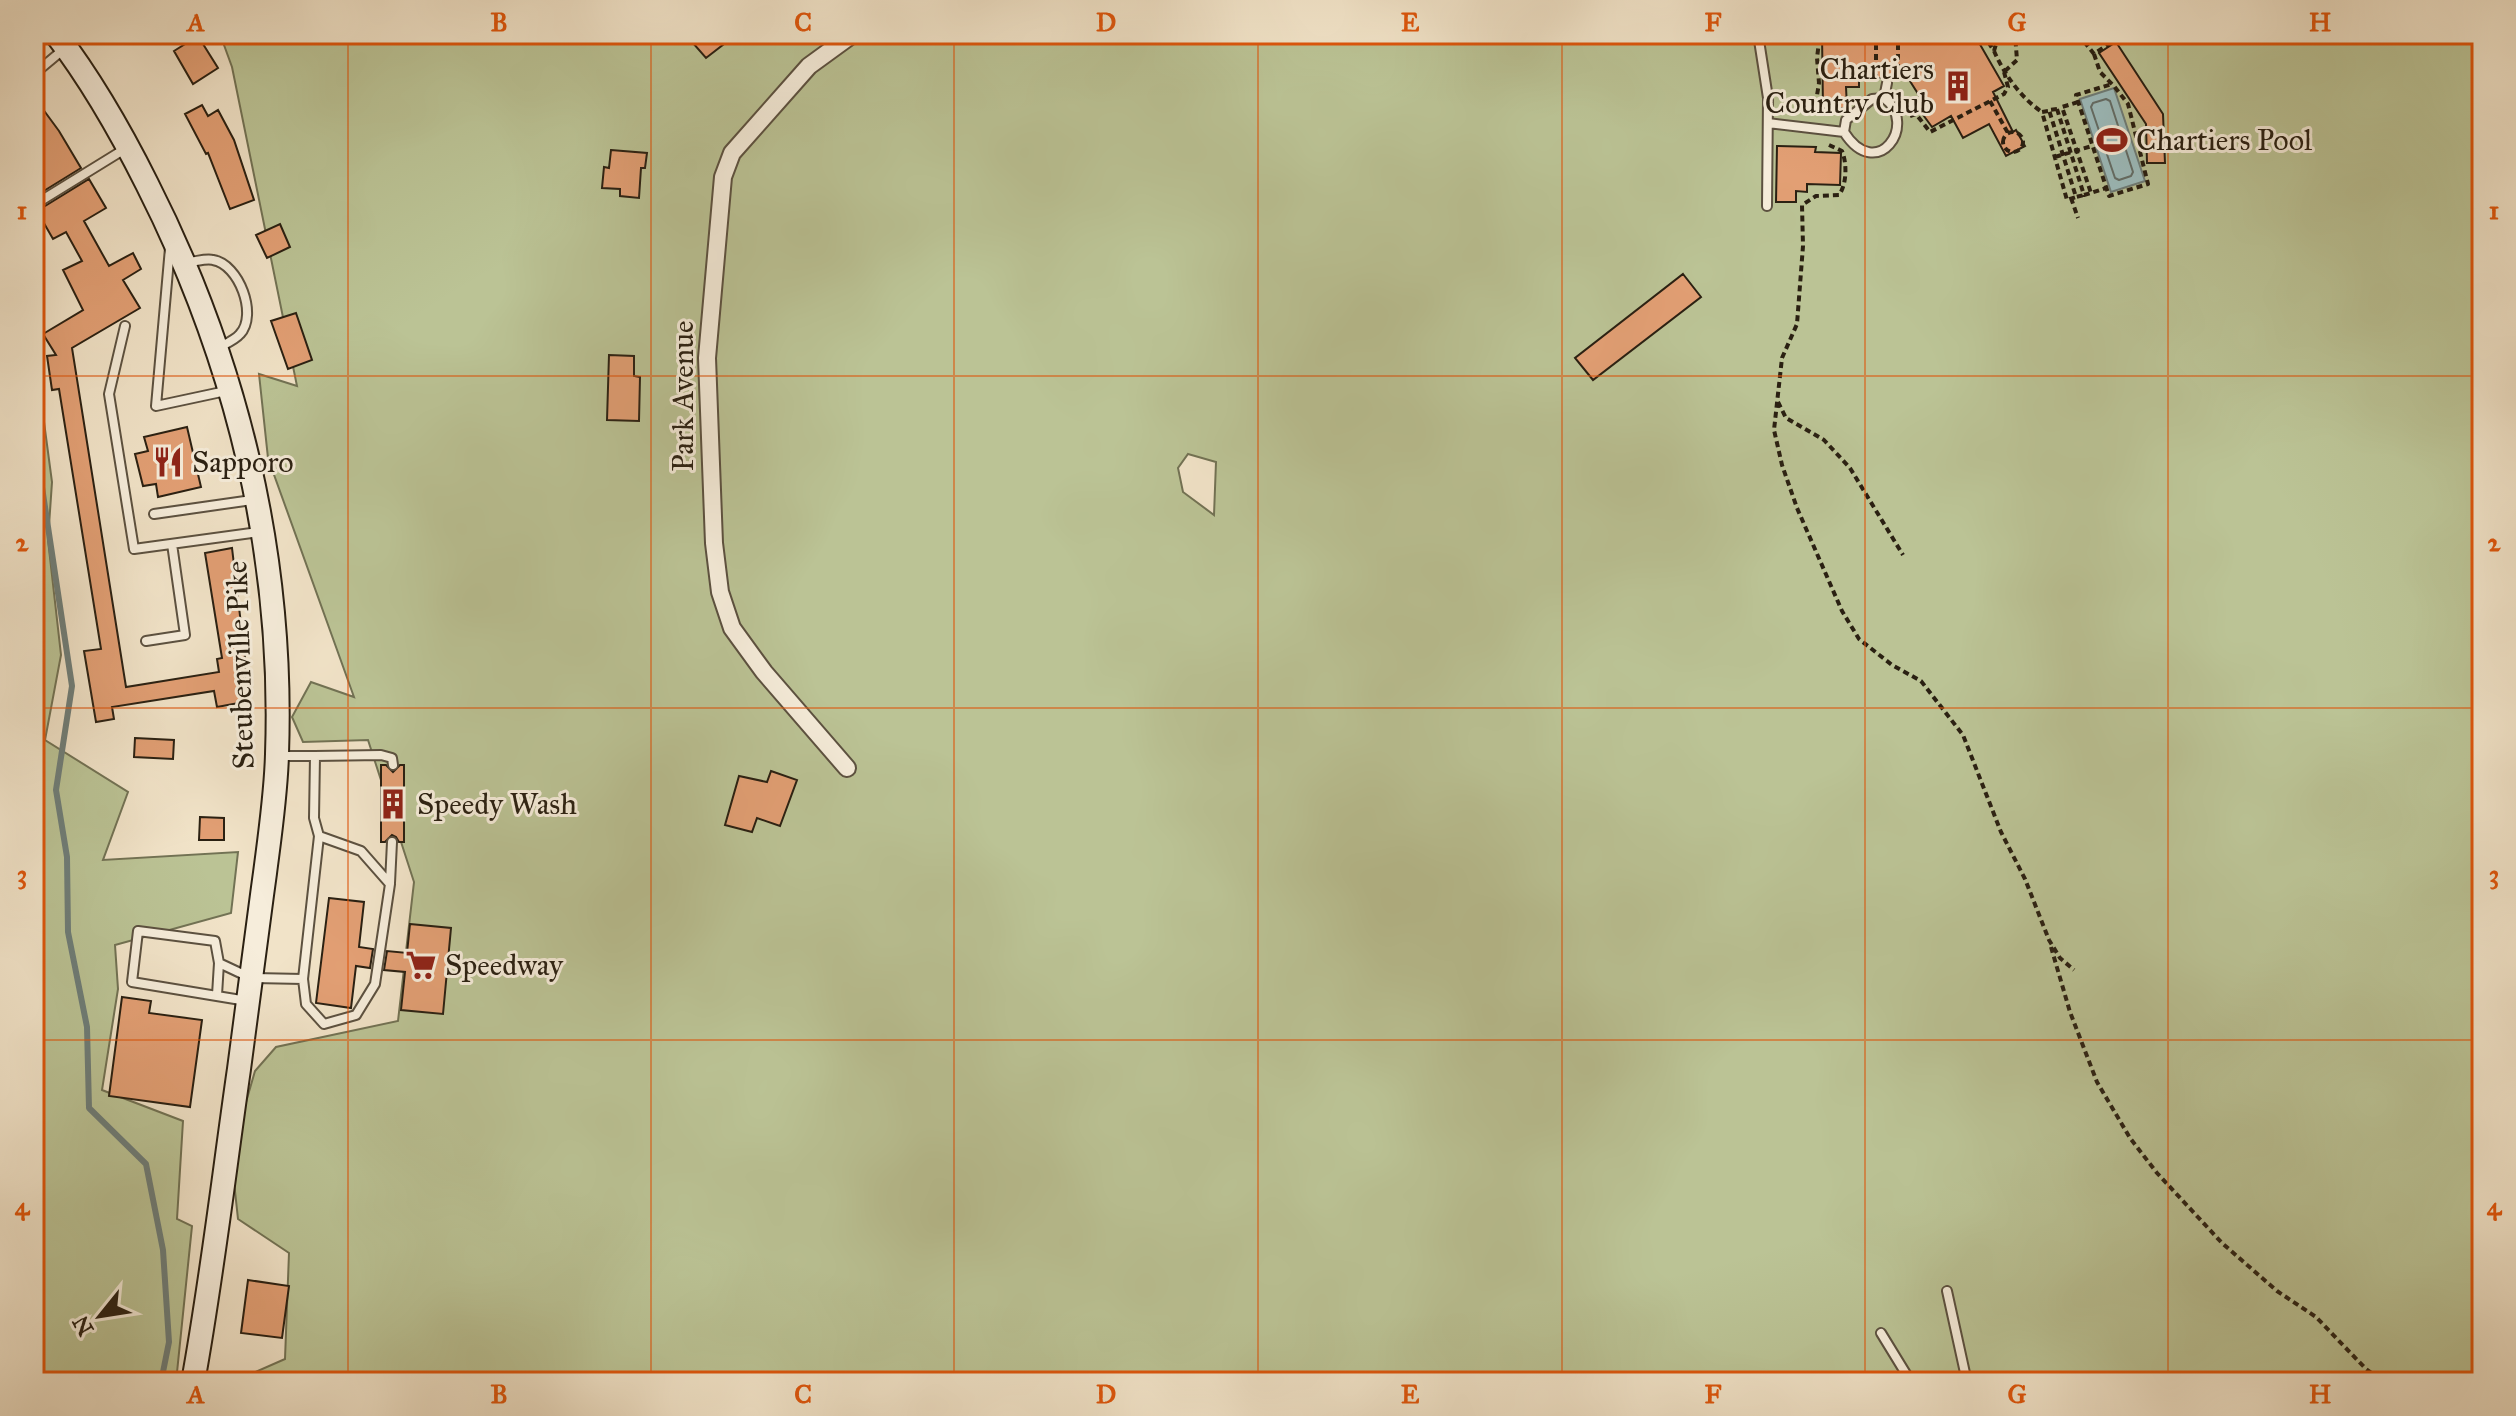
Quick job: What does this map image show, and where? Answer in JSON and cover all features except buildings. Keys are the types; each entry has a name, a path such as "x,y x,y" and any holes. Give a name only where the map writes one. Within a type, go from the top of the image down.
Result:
{"main road":[{"name":"Steubenville Pike","path":"61,41 128,147 171,230 218,348 244,434 264,532 275,626 277,756 248,1001 193,1382"}],"street":[{"name":"Park Avenue","path":"847,768 764,672 732,628 724,604 714,543 707,358 723,177 732,153 809,66 853,34"}],"lane":[{"path":"1758,34 1768,98 1767,206"},
{"path":"34,74 61,41"},
{"path":"1886,90 1897,122 1895,139 1885,150 1870,154 1852,145 1844,132 1846,120 1886,90"},
{"path":"1768,123 1844,132"},
{"path":"34,205 128,147"},
{"path":"171,230 156,406 231,390"},
{"path":"186,263 213,259 224,264 239,281 249,318 240,334 218,348"},
{"path":"125,326 109,394 134,549 264,532"},
{"path":"154,514 257,499"},
{"path":"146,641 185,635 172,544"},
{"path":"277,756 381,755 392,758 393,765"},
{"path":"315,756 314,818 319,836 303,979 306,1004 324,1024 356,1015 375,984 390,884 392,842"},
{"path":"319,836 361,851 390,884"},
{"path":"217,995 219,963 215,941 138,931 132,982 248,1001"},
{"path":"219,963 251,978 303,979"},
{"path":"1947,1291 1967,1382"},
{"path":"1881,1333 1911,1382"}],"path":[{"path":"1876,34 1876,82 1886,90 1898,81 1898,34"},
{"path":"1983,34 2004,70 2031,105 2042,112 2067,200 2106,188"},
{"path":"1994,51 1999,34"},
{"path":"2004,70 2017,60 2015,34"},
{"path":"2078,34 2094,54 2100,72 2112,84 2128,104 2148,184 2109,196 2076,95 2112,84"},
{"path":"2094,54 2123,34"},
{"path":"1897,122 1916,114 1930,132 2004,94 2008,87 2004,70"},
{"path":"1990,101 2008,133"},
{"path":"2042,112 2078,102"},
{"path":"2060,108 2091,193"},
{"path":"2049,110 2078,218"},
{"path":"2015,132 2021,136 2023,145 2019,151 2012,153 2004,148 2003,138 2008,133 2015,132"},
{"path":"2055,157 2092,146"},
{"path":"2074,151 2084,195"},
{"path":"1801,213 1803,246 1797,324 1782,358 1774,430 1797,508 1842,611 1859,639 1892,665 1921,681 1963,735 2001,832 2025,879 2046,932 2070,1012 2097,1082 2130,1138 2157,1173 2222,1243 2277,1291 2316,1317 2366,1369 2384,1382"},
{"path":"1778,402 1786,418 1824,440 1850,468 1903,555"},
{"path":"2046,932 2060,958 2074,970"}],"green space":[{"path":"220,34 2482,34 2482,1382 233,1382 285,1359 289,1253 238,1219 231,1154 255,1071 276,1047 398,1021 414,882 368,740 303,742 292,717 311,682 354,697 268,458 259,374 297,386 232,67","holes":["1188,454 1216,462 1214,515 1183,492 1178,468"]},
{"path":"34,390 44,422 52,482 48,540 61,655 45,740 128,792 103,860 238,852 231,913 115,945 118,989 102,1090 183,1121 177,1219 192,1226 176,1382 34,1382"}],"water":[{"name":"Chartiers Pool","path":"2114,88 2145,181 2111,192 2080,99"}],"waterway":[{"path":"34,434 72,686 56,790 67,857 68,932 87,1027 89,1108 146,1164 163,1250 169,1342 161,1382"}],"place":[{"name":"Chartiers Country Club","path":"1958,86"},
{"name":"Chartiers Pool","path":"2112,140"},
{"name":"Sapporo","path":"168,462"},
{"name":"Speedy Wash","path":"393,804"},
{"name":"Speedway","path":"421,965"}]}
